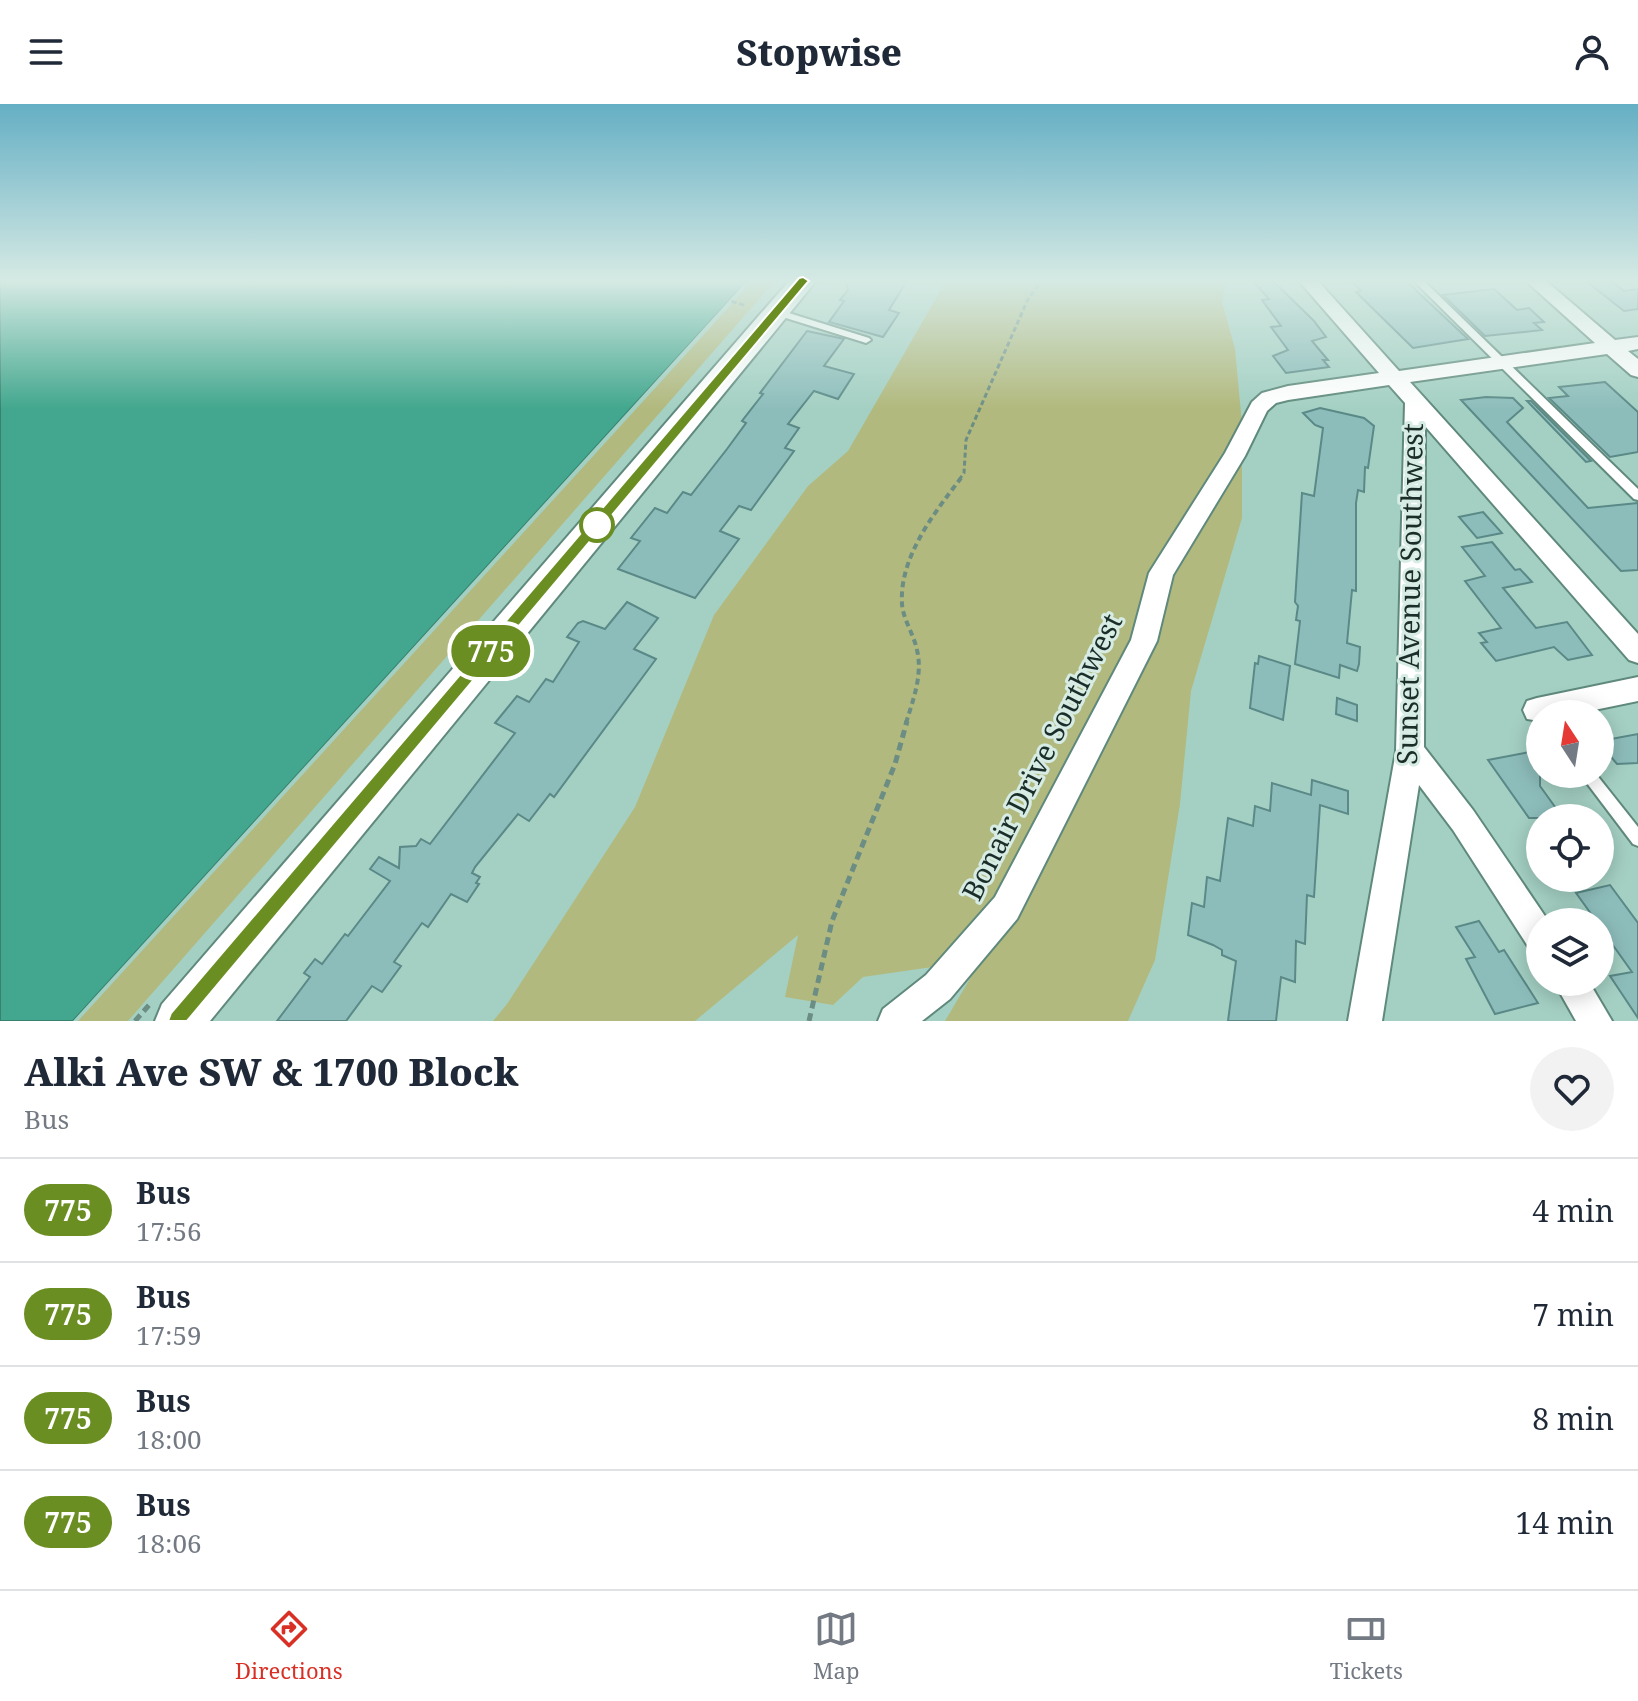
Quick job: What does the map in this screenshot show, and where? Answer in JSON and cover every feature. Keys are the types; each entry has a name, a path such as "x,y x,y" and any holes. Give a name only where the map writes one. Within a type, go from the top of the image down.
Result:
{"main road":[{"path":"179,1021 750,324"}],"street":[{"path":"1345,324 1638,652"},
{"path":"1584,324 1638,370"},
{"name":"Bonair Drive Southwest","path":"911,1016 1006,908 1144,641 1161,573 1234,456 1259,407 1278,395 1638,343"},
{"name":"Sunset Avenue Southwest","path":"1365,1021 1410,751 1415,403"},
{"path":"1591,700 1638,689"},
{"path":"1410,751 1463,820 1526,916"},
{"path":"1579,996 1595,1021"}],"lane":[{"path":"812,324 866,340"},
{"path":"1462,324 1638,496"},
{"path":"1598,788 1638,839"}],"path":[{"path":"809,1021 832,921 895,764 918,681 918,653 902,604 909,563 926,524 964,473 966,440 1017,324"}],"shaded area":[{"path":"0,324 708,324 73,1021 0,1021"},
{"path":"708,324 738,324 128,1021 73,1021"},
{"path":"921,324 1228,324 1235,349 1242,424 1242,518 1191,691 1180,804 1155,960 1128,1021 945,1021 981,960 863,977 833,1005 785,997 798,935 695,1021 493,1021 635,807 714,615 808,486 848,451"}],"pier":[{"path":"708,324 714,324 78,1021 73,1021"}],"building":[{"path":"835,324 892,324 883,337"},
{"path":"1279,324 1316,324 1326,337 1312,341 1328,360 1323,360 1329,367 1286,373 1273,356 1288,350 1271,327 1281,326"},
{"path":"1388,324 1452,324 1468,339 1413,348"},
{"path":"1472,324 1535,324 1542,330 1485,336"},
{"path":"807,331 844,339 824,366 854,374 838,399 814,391 788,424 799,428 785,448 794,451 751,510 739,506 720,531 739,539 695,598 618,569 640,541 631,538 655,508 667,513 683,492 691,495 746,423 742,421 763,394 760,393"},
{"path":"1605,382 1638,412 1638,452 1610,457 1549,398 1568,396 1559,387"},
{"path":"1513,398 1523,408 1507,422 1588,508 1638,503 1638,570 1621,571 1461,400"},
{"path":"1527,401 1531,401 1591,461 1586,462"},
{"path":"1320,408 1364,418 1374,426 1368,468 1365,467 1364,492 1358,490 1356,503 1356,591 1352,590 1347,643 1360,647 1359,664 1357,671 1340,665 1339,678 1295,664 1300,621 1296,620 1298,606 1295,602 1302,493 1314,496 1323,428 1303,413"},
{"path":"1483,512 1502,533 1477,538 1459,517"},
{"path":"1492,542 1515,570 1520,569 1532,582 1503,588 1536,628 1567,622 1592,655 1568,660 1554,647 1496,661 1481,643 1487,642 1479,633 1501,628 1465,581 1485,576 1462,547"},
{"path":"627,602 658,618 634,649 656,659 554,797 550,794 529,821 518,814 475,867 472,873 480,877 476,883 479,884 467,902 451,894 428,927 422,923 394,962 401,966 382,992 372,986 346,1021 277,1021 310,977 304,973 315,959 322,964 390,881 370,869 379,857 399,868 400,847 416,846 421,839 430,844 515,733 495,723 517,696 529,702 546,679 553,682 579,642 567,637 578,623 583,621 605,629"},
{"path":"1259,656 1290,666 1283,720 1250,708 1255,663 1258,664"},
{"path":"1337,698 1357,705 1357,721 1336,714"},
{"path":"1638,734 1638,763 1617,764 1614,760 1614,738"},
{"path":"1526,753 1526,788 1541,788 1553,804 1526,804 1526,814 1488,760"},
{"path":"1312,780 1348,791 1348,814 1320,805 1314,897 1307,895 1305,944 1296,941 1295,982 1281,977 1276,1021 1228,1021 1236,961 1222,955 1222,950 1213,945 1188,935 1192,903 1204,907 1207,877 1220,881 1228,818 1253,826 1255,806 1270,811 1272,783 1311,795"},
{"path":"1614,890 1638,923 1638,1018 1614,982 1614,975 1632,972 1614,947 1614,908 1587,908 1576,893"},
{"path":"1479,921 1499,952 1504,950 1526,984 1526,996 1534,996 1538,1003 1495,1014 1466,959 1475,957 1456,927"}],"bus line":[{"name":"775","path":"179,1021 767,324"}]}
